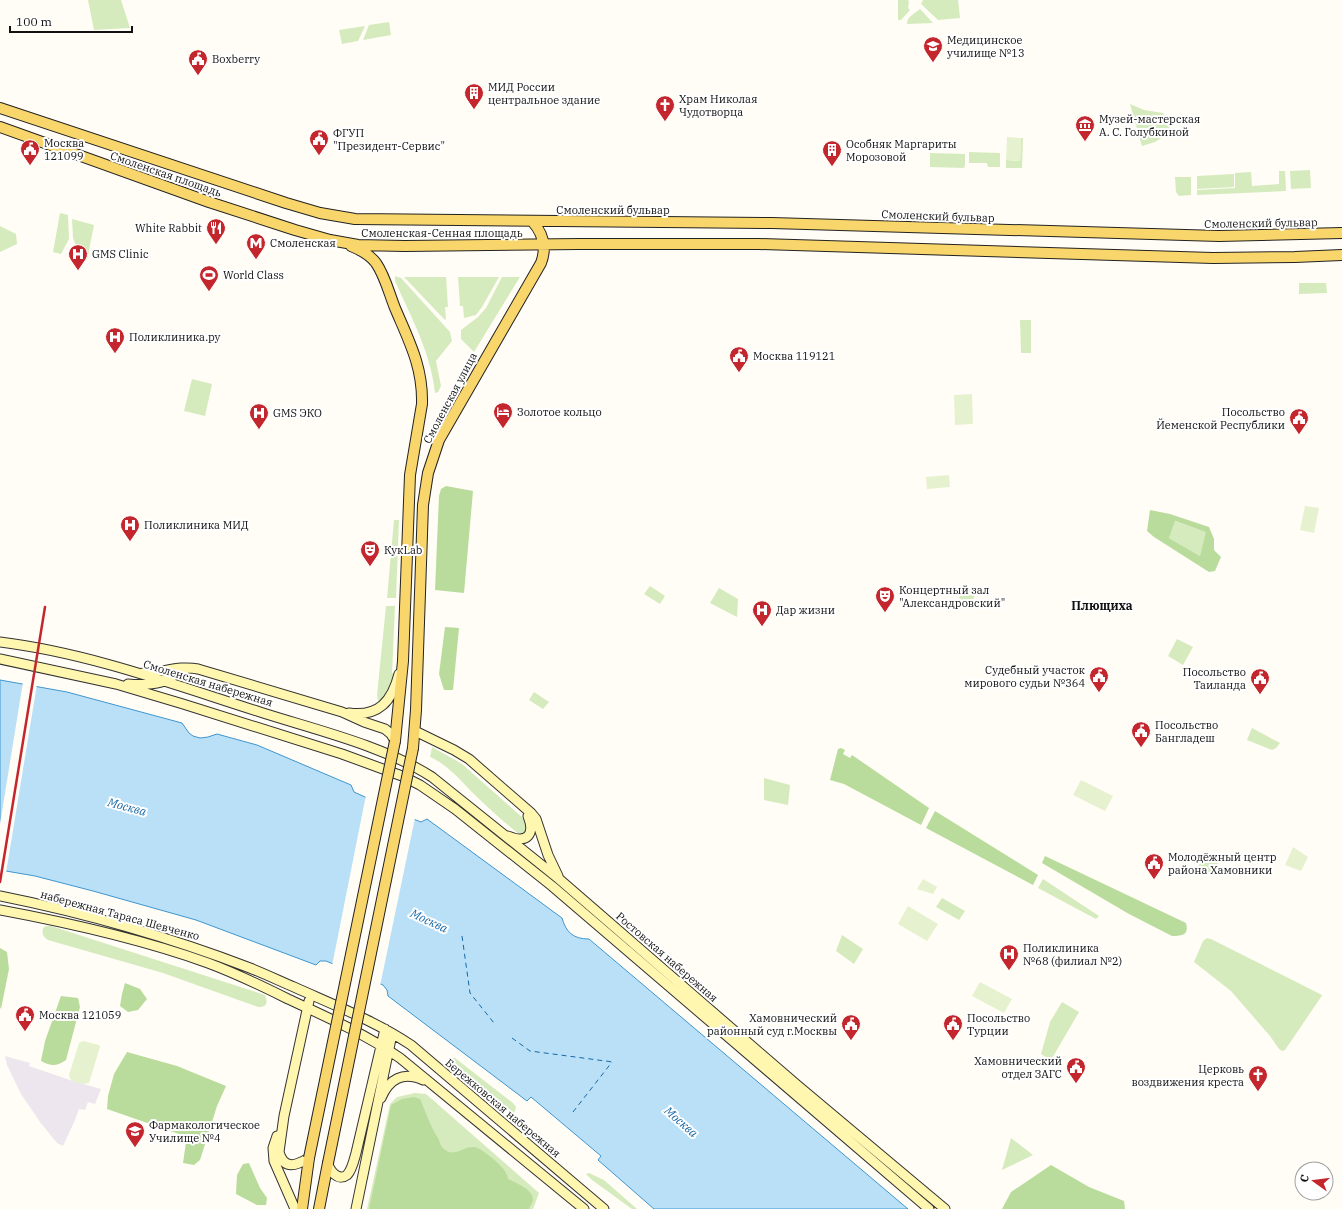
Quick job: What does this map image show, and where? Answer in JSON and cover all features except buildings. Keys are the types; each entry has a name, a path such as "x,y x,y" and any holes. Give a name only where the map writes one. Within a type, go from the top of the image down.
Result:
{"main road":[{"path":"0,101 37,120"},
{"path":"0,108 37,120"},
{"name":"Смоленская площадь","path":"37,120 301,207"},
{"path":"0,127 30,139"},
{"path":"0,133 30,139"},
{"name":"Смоленская площадь","path":"30,139 209,202 295,230"},
{"name":"Смоленская-Сенная площадь","path":"301,207 336,217 355,219 532,221"},
{"path":"532,221 539,228 544,244 758,244 1213,258 1342,255"},
{"name":"Смоленский бульвар","path":"532,221 772,223 1219,236 1342,233"},
{"name":"Смоленская-Сенная площадь","path":"295,230 344,243 365,245 406,246 544,244"},
{"name":"Смоленская улица","path":"302,1209 309,1158 395,741 402,661 410,475 422,404 421,382 414,353 381,271 371,257 344,243"},
{"name":"Смоленская улица","path":"319,1209 413,748 415,731 423,505 431,460 439,440 502,328 538,269 542,259 544,244"},
{"name":"Смоленская набережная","path":"0,642 74,655 352,741 405,762"},
{"path":"0,659 116,684 139,685 163,682 172,676 198,668"},
{"path":"342,712 357,714 370,713 377,710 390,696 396,684 402,661"},
{"path":"131,672 156,672 183,667 198,668 342,712 364,722 385,729 391,734 395,741"},
{"path":"188,670 182,676 182,680 194,691"},
{"name":"Ростовская набережная","path":"116,684 342,754 402,776 420,785 455,809 552,886 929,1209"},
{"path":"415,731 449,747 469,759 536,819 548,855 559,879"},
{"name":"Ростовская набережная","path":"405,762 432,777 559,879 791,1080 944,1209"},
{"path":"501,833 520,840 526,838 530,834 532,827 528,816 520,805"},
{"name":"набережная Тараса Шевченко","path":"0,896 122,926 170,940 252,969 311,994 389,1031"},
{"name":"набережная Тараса Шевченко","path":"0,910 101,931 208,963 347,1026 385,1048"},
{"path":"309,1158 293,1165 283,1162 280,1158 279,1152 284,1116 311,994"},
{"path":"328,1163 331,1172 335,1175 347,1175 351,1169 389,1031"},
{"name":"Бережковская набережная","path":"389,1031 411,1045 604,1209"},
{"path":"385,1048 434,1086 584,1209"},
{"path":"356,1209 376,1113 385,1048"},
{"path":"376,1113 386,1090 391,1083 401,1077 413,1076 434,1086"},
{"path":"284,1116 272,1155 295,1209"}],"shaded area":[{"path":"5,1056 30,1063 29,1066 101,1089 95,1104 88,1102 85,1110 79,1109 63,1146 57,1143 40,1122 21,1094 7,1065"}],"green space":[{"path":"88,0 121,0 130,28 94,30"},
{"path":"898,0 908,0 909,2 908,8 910,10 901,20 898,20"},
{"path":"923,0 958,0 960,18 938,20 921,4"},
{"path":"920,9 933,23 907,24 908,19"},
{"path":"389,22 391,35 363,40 369,25"},
{"path":"365,26 358,41 342,44 339,30"},
{"path":"1130,104 1144,110 1163,113 1170,125 1168,134 1155,142 1142,146"},
{"path":"1007,137 1021,138 1020,161 1006,160"},
{"path":"1021,138 1023,138 1022,168 1006,168 1006,160 1020,161"},
{"path":"969,152 1000,153 1000,167 988,167 987,163 969,163"},
{"path":"930,153 965,154 964,168 930,167"},
{"path":"1310,170 1311,188 1291,189 1290,171"},
{"path":"1279,171 1285,171 1286,191 1197,195 1197,190 1235,188 1235,173 1251,172 1252,186 1279,184"},
{"path":"1234,174 1234,187 1197,189 1197,176"},
{"path":"1175,177 1191,177 1191,195 1179,196 1176,192"},
{"path":"60,213 68,215 69,239 61,254 53,252"},
{"path":"72,219 94,225 87,260 81,258 73,238"},
{"path":"0,226 16,234 17,244 0,252"},
{"path":"395,276 401,278 450,332 452,341 436,361 441,386 438,392 435,393 433,378 425,349 395,281"},
{"path":"404,277 446,277 448,307 445,307 446,320 444,319"},
{"path":"458,277 499,277 476,315 464,318 463,306 460,306"},
{"path":"502,277 520,277 474,352 461,339 461,330 478,317 486,308"},
{"path":"1299,283 1326,283 1327,293 1299,294"},
{"path":"1020,320 1031,320 1031,353 1021,353"},
{"path":"192,379 212,384 205,416 184,411"},
{"path":"972,394 973,424 955,425 954,395"},
{"path":"949,475 950,487 927,489 926,477"},
{"path":"446,486 473,491 464,593 435,590 439,496 441,489"},
{"path":"1305,506 1319,508 1314,533 1300,530"},
{"path":"1150,510 1170,514 1209,527 1214,539 1214,550 1221,557 1215,571 1209,572 1147,531","holes":["1175,521 1206,532 1200,556 1169,538"]},
{"path":"394,520 399,520 396,598 387,598"},
{"path":"1174,521 1207,532 1200,556 1169,538"},
{"path":"965,585 977,591 971,604 959,598"},
{"path":"650,586 665,596 660,604 644,594"},
{"path":"719,588 738,599 737,617 710,603"},
{"path":"386,606 395,606 392,673 394,673 389,690 379,704 377,695"},
{"path":"445,627 459,628 453,690 444,690 439,674"},
{"path":"1177,639 1193,647 1183,665 1168,656"},
{"path":"534,692 549,702 543,709 529,700"},
{"path":"1252,728 1280,743 1272,750 1247,740"},
{"path":"432,747 462,764 524,819 527,824 526,830 520,835 490,809 448,768 430,757"},
{"path":"841,748 845,750 843,754 850,758 852,755 929,808 921,825 844,784 830,780 838,749"},
{"path":"764,778 790,785 788,805 764,800"},
{"path":"1081,780 1113,796 1105,811 1073,795"},
{"path":"935,811 1038,875 1033,885 926,828"},
{"path":"1293,847 1308,857 1301,871 1285,865"},
{"path":"1045,856 1186,923 1186,932 1179,936 1172,936 1129,914 1042,863"},
{"path":"1204,856 1219,864 1212,875 1198,867"},
{"path":"923,879 937,887 933,894 917,889"},
{"path":"1043,879 1099,916 1096,919 1038,888"},
{"path":"942,898 965,911 959,920 936,907"},
{"path":"908,906 938,924 927,941 898,924"},
{"path":"46,926 51,926 265,995 266,1004 258,1007 163,973 48,940 43,934 43,928"},
{"path":"842,935 863,949 854,964 836,951"},
{"path":"1207,938 1322,995 1285,1050 1282,1051 1279,1049 1270,1036 1231,991 1194,962 1203,941"},
{"path":"0,948 7,952 9,969 1,1009 0,1007"},
{"path":"980,982 1012,999 1004,1013 972,996"},
{"path":"125,983 140,989 147,999 138,1010 128,1012 120,1006"},
{"path":"61,996 78,998 80,1007 66,1060 56,1065 51,1065 41,1061 45,1041"},
{"path":"1062,1002 1079,1012 1051,1060 1041,1054 1050,1022"},
{"path":"83,1041 99,1045 100,1047 89,1083 84,1084 70,1079 69,1075 79,1043"},
{"path":"127,1052 177,1066 226,1086 217,1106 200,1160 194,1165 183,1163 186,1142 179,1134 107,1109 108,1096 114,1074"},
{"path":"452,1058 455,1058 513,1103 516,1107 514,1114 512,1114 469,1078"},
{"path":"415,1093 426,1094 539,1193 533,1209 367,1209 390,1104 397,1097"},
{"path":"414,1097 420,1099 430,1124 443,1148 451,1152 455,1152 473,1147 486,1153 504,1170 508,1179 524,1187 530,1193 533,1200 529,1209 369,1209 391,1105 402,1099"},
{"path":"1011,1138 1033,1155 1002,1170"},
{"path":"249,1163 260,1188 267,1198 266,1205 257,1205 236,1194 237,1175 243,1164"},
{"path":"1051,1165 1089,1187 1124,1201 1125,1209 1002,1209 1011,1192"},
{"path":"589,1173 604,1180 637,1209 632,1209 592,1180 586,1174"}],"water":[{"name":"Москва","path":"0,680 67,692 182,723 189,733 200,738 217,734 257,745 351,785 354,792 416,820 421,822 427,819 562,918 571,934 579,938 589,939 908,1209 654,1209 598,1160 601,1156 531,1097 527,1101 388,996 387,990 383,985 326,961 320,961 316,965 196,920 35,876 0,870"}],"pier":[{"path":"23,682 37,684 6,873 0,872 0,824"},
{"path":"366,795 415,818 380,986 332,966"}],"ferry route":[{"path":"462,936 470,993 494,1023"},
{"path":"512,1038 530,1051 613,1062"},
{"path":"573,1112 612,1062"}],"railway":[{"path":"0,882 45,607"}],"place":[{"name":"Медицинское училище №13","path":"933,63"},
{"name":"Boxberry","path":"198,76"},
{"name":"МИД России центральное здание","path":"474,110"},
{"name":"Храм Николая Чудотворца","path":"665,122"},
{"name":"Музей-мастерская А. С. Голубкиной","path":"1085,142"},
{"name":"ФГУП \"Президент-Сервис\"","path":"319,156"},
{"name":"Москва 121099","path":"30,166"},
{"name":"Особняк Маргариты Морозовой","path":"832,167"},
{"name":"White Rabbit","path":"216,245"},
{"name":"Смоленская","path":"256,260"},
{"name":"GMS Clinic","path":"78,271"},
{"name":"World Class","path":"209,292"},
{"name":"Поликлиника.ру","path":"115,354"},
{"name":"Москва 119121","path":"739,373"},
{"name":"Золотое кольцо","path":"503,429"},
{"name":"GMS ЭКО","path":"259,430"},
{"name":"Посольство Йеменской Республики","path":"1299,435"},
{"name":"Поликлиника МИД","path":"130,542"},
{"name":"КукLab","path":"370,567"},
{"name":"Концертный зал \"Александровский\"","path":"885,613"},
{"name":"Дар жизни","path":"762,627"},
{"name":"Судебный участок мирового судьи №364","path":"1099,693"},
{"name":"Посольство Таиланда","path":"1260,695"},
{"name":"Посольство Бангладеш","path":"1141,748"},
{"name":"Молодёжный центр района Хамовники","path":"1154,880"},
{"name":"Поликлиника №68 (филиал №2)","path":"1009,971"},
{"name":"Москва 121059","path":"25,1032"},
{"name":"Хамовнический районный суд г.Москвы","path":"851,1041"},
{"name":"Посольство Турции","path":"953,1041"},
{"name":"Хамовнический отдел ЗАГС","path":"1076,1084"},
{"name":"Церковь воздвижения креста","path":"1258,1092"},
{"name":"Фармакологическое Училище №4","path":"135,1148"}],"district":[{"name":"Плющиха","path":"1102,606"}]}
